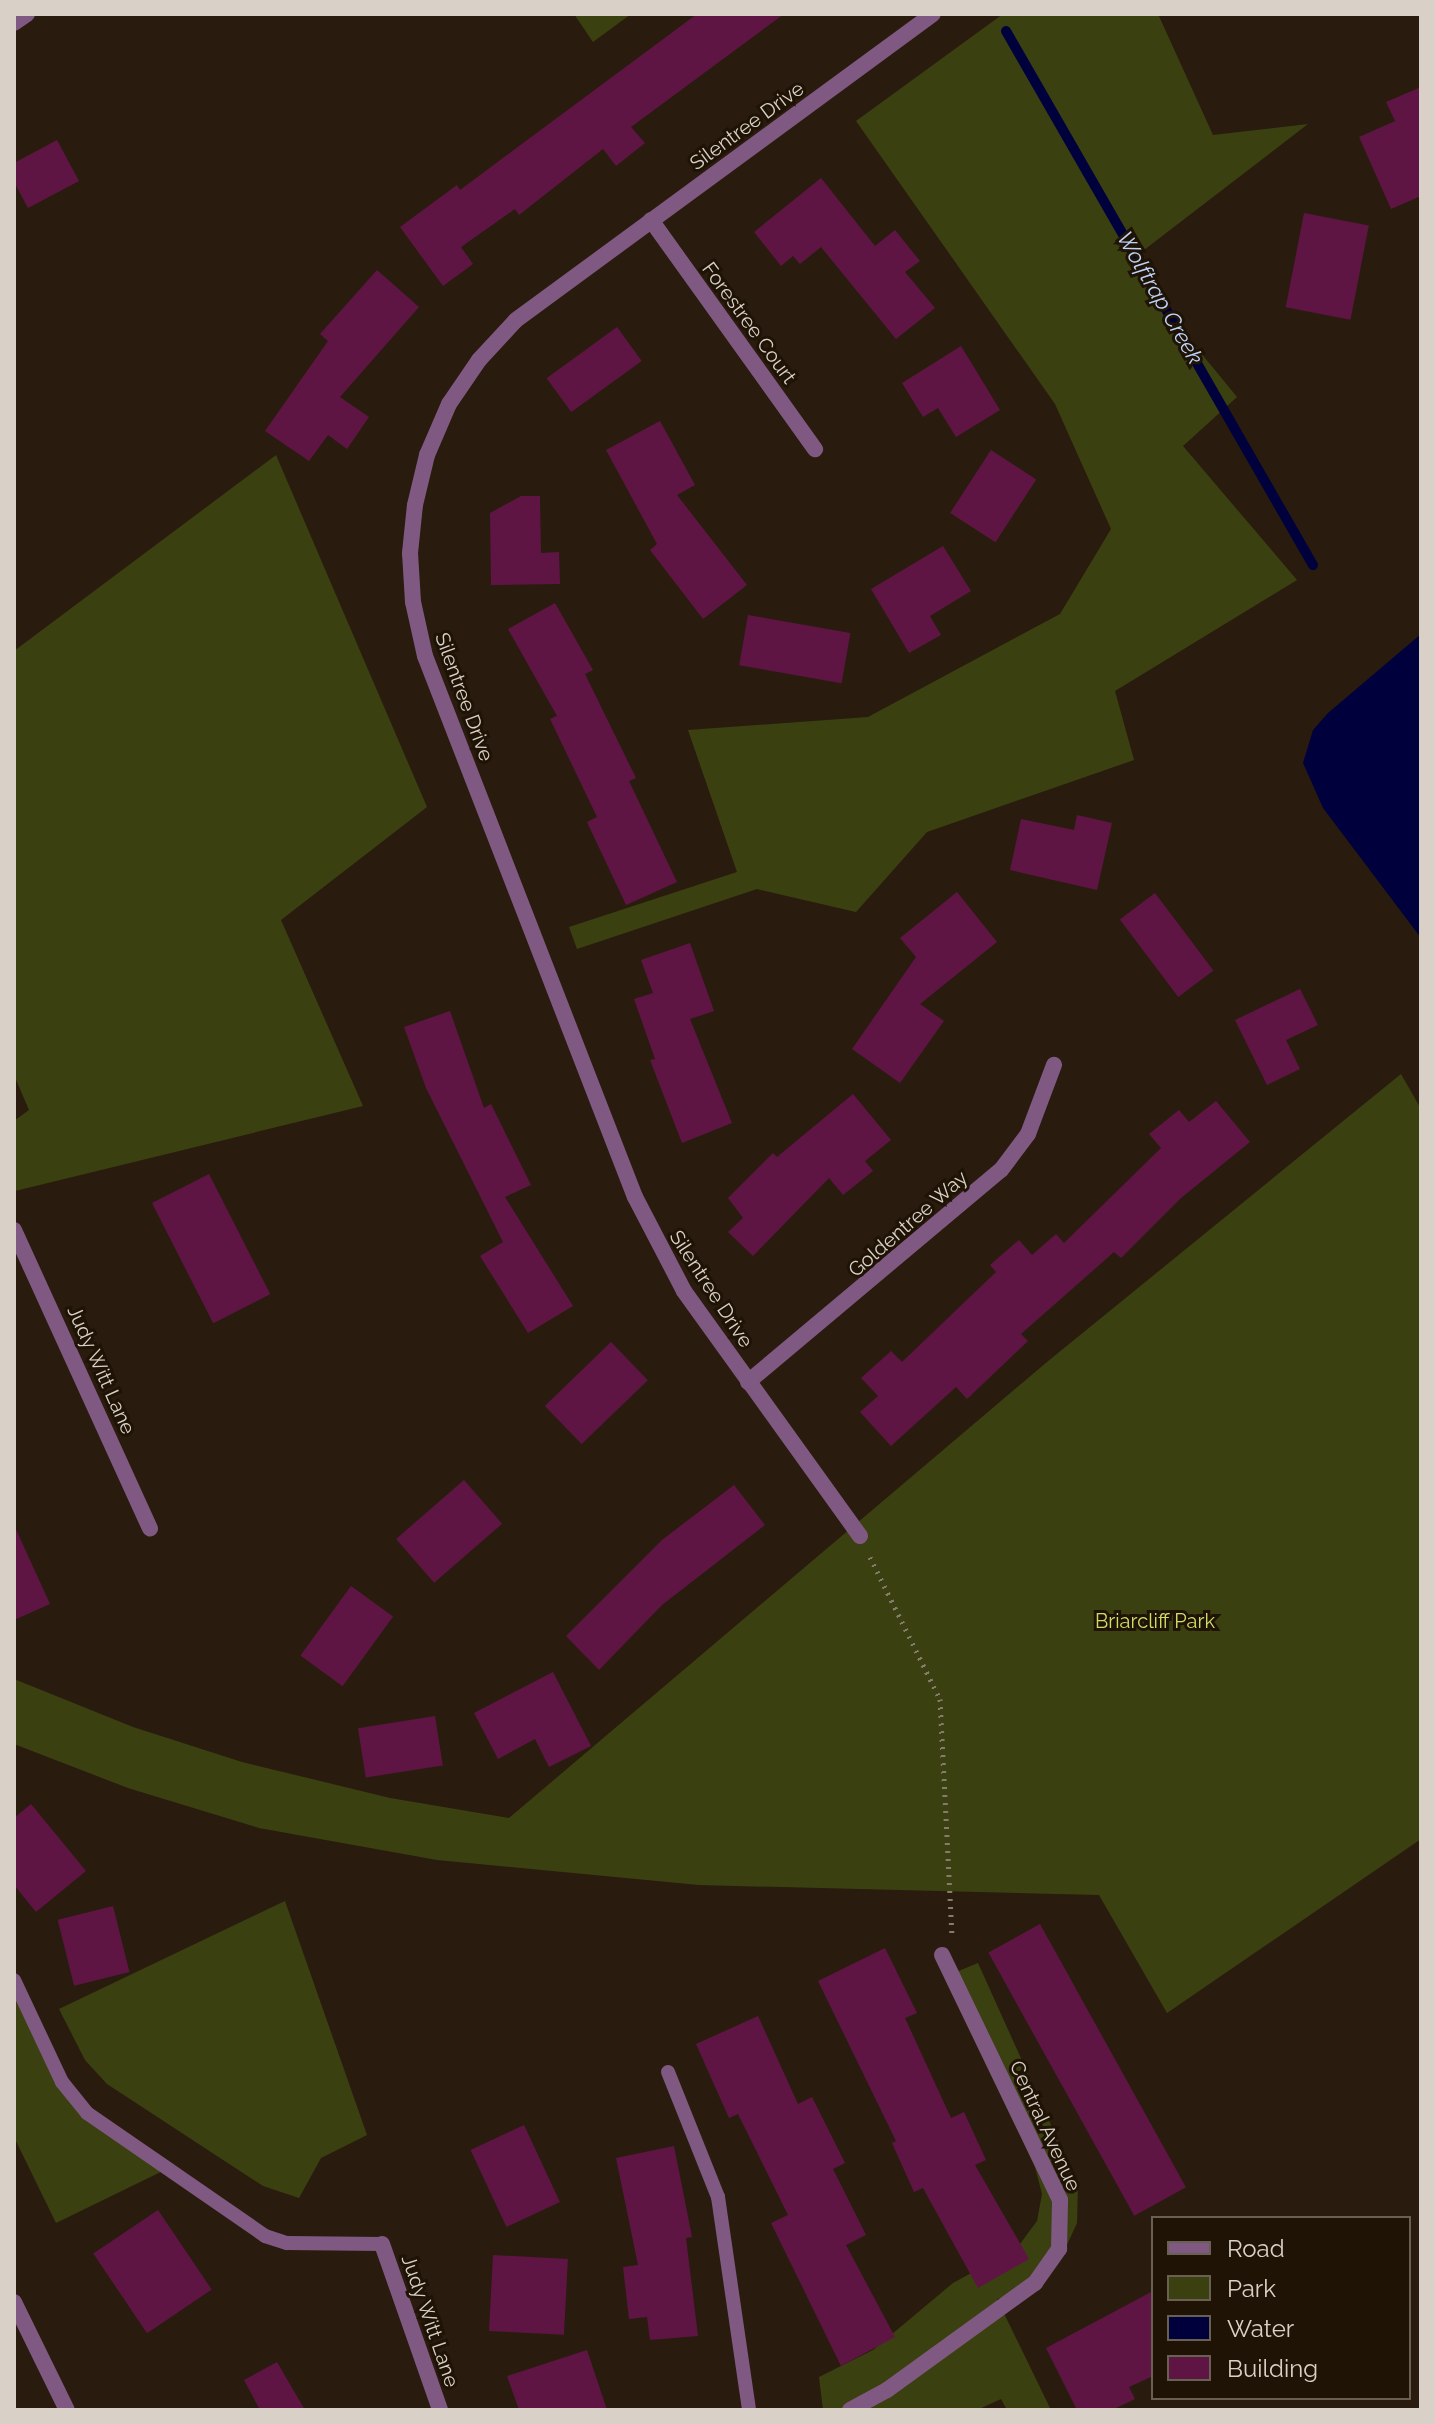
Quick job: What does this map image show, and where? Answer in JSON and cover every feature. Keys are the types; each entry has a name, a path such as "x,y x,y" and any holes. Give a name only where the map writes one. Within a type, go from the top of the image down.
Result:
{"street":[{"path":"14,23 27,14"},
{"name":"Silentree Drive","path":"860,1536 684,1291 635,1197 425,656 413,602 415,505 427,455 449,404 479,360 516,320 933,14"},
{"name":"Forestree Court","path":"651,220 815,449"},
{"name":"Goldentree Way","path":"748,1382 1001,1170 1028,1134 1054,1065"},
{"name":"Judy Witt Lane","path":"14,1230 150,1528"},
{"name":"Central Avenue","path":"850,2410 887,2390 1035,2283 1059,2249 1060,2200 942,1955"},
{"name":"Judy Witt Lane","path":"382,2244 440,2410"},
{"path":"14,2302 67,2410"}],"lane":[{"path":"14,1980 62,2082 99,2121 265,2236 287,2243 382,2244"},
{"path":"668,2072 718,2197 749,2410"}],"path":[{"path":"860,1536 940,1699 953,1942 942,1955"}],"green space":[{"path":"574,14 631,14 593,42"},
{"path":"1003,14 1158,14 1213,135 1308,124 1127,263 1237,397 1183,446 1297,580 1115,691 1134,760 927,832 856,912 757,889 577,949 569,927 737,872 688,730 868,717 1060,614 1111,529 1055,404 856,121"},
{"path":"276,455 427,807 281,920 363,1106 15,1191 14,1121 29,1110 14,1075 14,651"},
{"name":"Briarcliff Park","path":"1401,1074 1421,1109 1421,1839 1167,2013 1099,1895 699,1885 437,1860 259,1828 128,1788 14,1744 14,1679 133,1727 242,1762 390,1798 509,1818 1047,1362"},
{"path":"285,1901 367,2135 321,2158 299,2198 263,2186 107,2084 85,2060 59,2009"},
{"path":"978,1963 1078,2185 1077,2223 1060,2260 1014,2295 997,2299 1051,2410 1007,2410 1001,2399 977,2410 823,2410 819,2377 873,2350 953,2283 1017,2248 1037,2221 1042,2194 1035,2167 944,1977"},
{"path":"14,1986 72,2096 175,2165 56,2223 14,2137"}],"water":[{"path":"1421,634 1421,938 1323,808 1303,763 1313,730 1328,713"}],"building":[{"path":"697,14 784,14 631,127 645,143 616,166 603,149 519,215 515,209 461,247 473,264 443,286 400,227 457,185 460,190"},
{"path":"1421,87 1421,196 1391,209 1359,137 1395,121 1386,102"},
{"path":"57,140 79,181 28,208 14,182 14,163"},
{"path":"821,178 875,246 895,230 920,261 905,272 935,308 896,339 821,247 800,264 793,256 781,266 754,232"},
{"path":"1304,213 1369,226 1350,320 1286,307"},
{"path":"377,270 419,307 340,397 369,417 347,449 328,435 309,461 265,431 328,341 320,334"},
{"path":"617,327 642,361 571,412 547,378"},
{"path":"961,346 1000,410 956,437 938,408 923,417 902,383"},
{"path":"660,421 695,485 677,495 747,585 703,619 650,550 657,544 606,450"},
{"path":"991,450 1036,479 995,542 950,513"},
{"path":"521,496 540,496 541,553 559,552 560,584 491,585 490,513"},
{"path":"943,546 971,591 930,616 941,635 909,653 871,589"},
{"path":"555,603 593,670 585,674 636,778 629,781 677,882 626,905 587,822 597,817 550,719 557,716 508,629"},
{"path":"748,615 850,633 842,683 739,665"},
{"path":"1077,815 1112,823 1097,890 1010,870 1021,819 1074,830"},
{"path":"957,892 997,942 920,1004 944,1021 900,1083 852,1049 916,957 900,938"},
{"path":"1155,893 1213,970 1178,997 1120,919"},
{"path":"690,943 714,1011 690,1019 732,1123 682,1143 650,1060 655,1059 634,999 653,993 641,960"},
{"path":"1300,989 1318,1025 1286,1040 1300,1069 1267,1085 1235,1020"},
{"path":"450,1011 484,1108 491,1104 531,1185 505,1197 573,1306 528,1333 480,1256 503,1242 426,1088 404,1027"},
{"path":"853,1094 891,1140 865,1161 873,1171 843,1195 829,1178 753,1256 728,1232 743,1218 728,1198 773,1153 777,1157"},
{"path":"1216,1101 1250,1142 1181,1198 1121,1258 1114,1252 1021,1334 1028,1341 967,1399 956,1387 891,1446 860,1412 878,1396 861,1378 891,1351 902,1362 996,1272 990,1265 1019,1240 1032,1255 1056,1234 1064,1243 1161,1148 1149,1134 1179,1110 1189,1122"},
{"path":"209,1174 270,1294 213,1323 152,1203"},
{"path":"611,1342 648,1380 582,1444 545,1406"},
{"path":"464,1480 502,1524 434,1583 396,1539"},
{"path":"734,1485 765,1525 662,1605 599,1670 566,1636 662,1540"},
{"path":"14,1525 50,1604 14,1620"},
{"path":"351,1586 393,1617 343,1686 300,1656"},
{"path":"553,1672 591,1746 549,1767 535,1739 498,1759 474,1713"},
{"path":"435,1716 443,1765 366,1778 358,1728"},
{"path":"31,1804 86,1871 36,1912 14,1885 14,1818"},
{"path":"113,1906 129,1972 74,1986 58,1920"},
{"path":"1040,1924 1186,2187 1134,2216 988,1953"},
{"path":"885,1948 917,2013 905,2018 951,2118 964,2112 986,2160 975,2165 1029,2259 978,2288 923,2188 914,2192 892,2143 896,2141 818,1981"},
{"path":"758,2016 798,2104 812,2097 845,2163 833,2169 866,2235 846,2245 895,2337 841,2366 771,2223 788,2215 738,2114 729,2118 696,2044"},
{"path":"524,2125 560,2202 506,2227 471,2150"},
{"path":"674,2146 692,2237 686,2238 698,2336 650,2340 647,2317 629,2319 623,2267 638,2265 616,2158"},
{"path":"158,2210 212,2290 147,2333 93,2254"},
{"path":"493,2255 568,2259 564,2335 489,2331"},
{"path":"1151,2292 1151,2377 1129,2387 1135,2399 1112,2410 1077,2410 1046,2348"},
{"path":"587,2350 607,2410 519,2410 507,2376"},
{"path":"277,2362 305,2410 260,2410 244,2380"}],"waterway":[{"name":"Wolftrap Creek","path":"1006,31 1313,565"}]}
